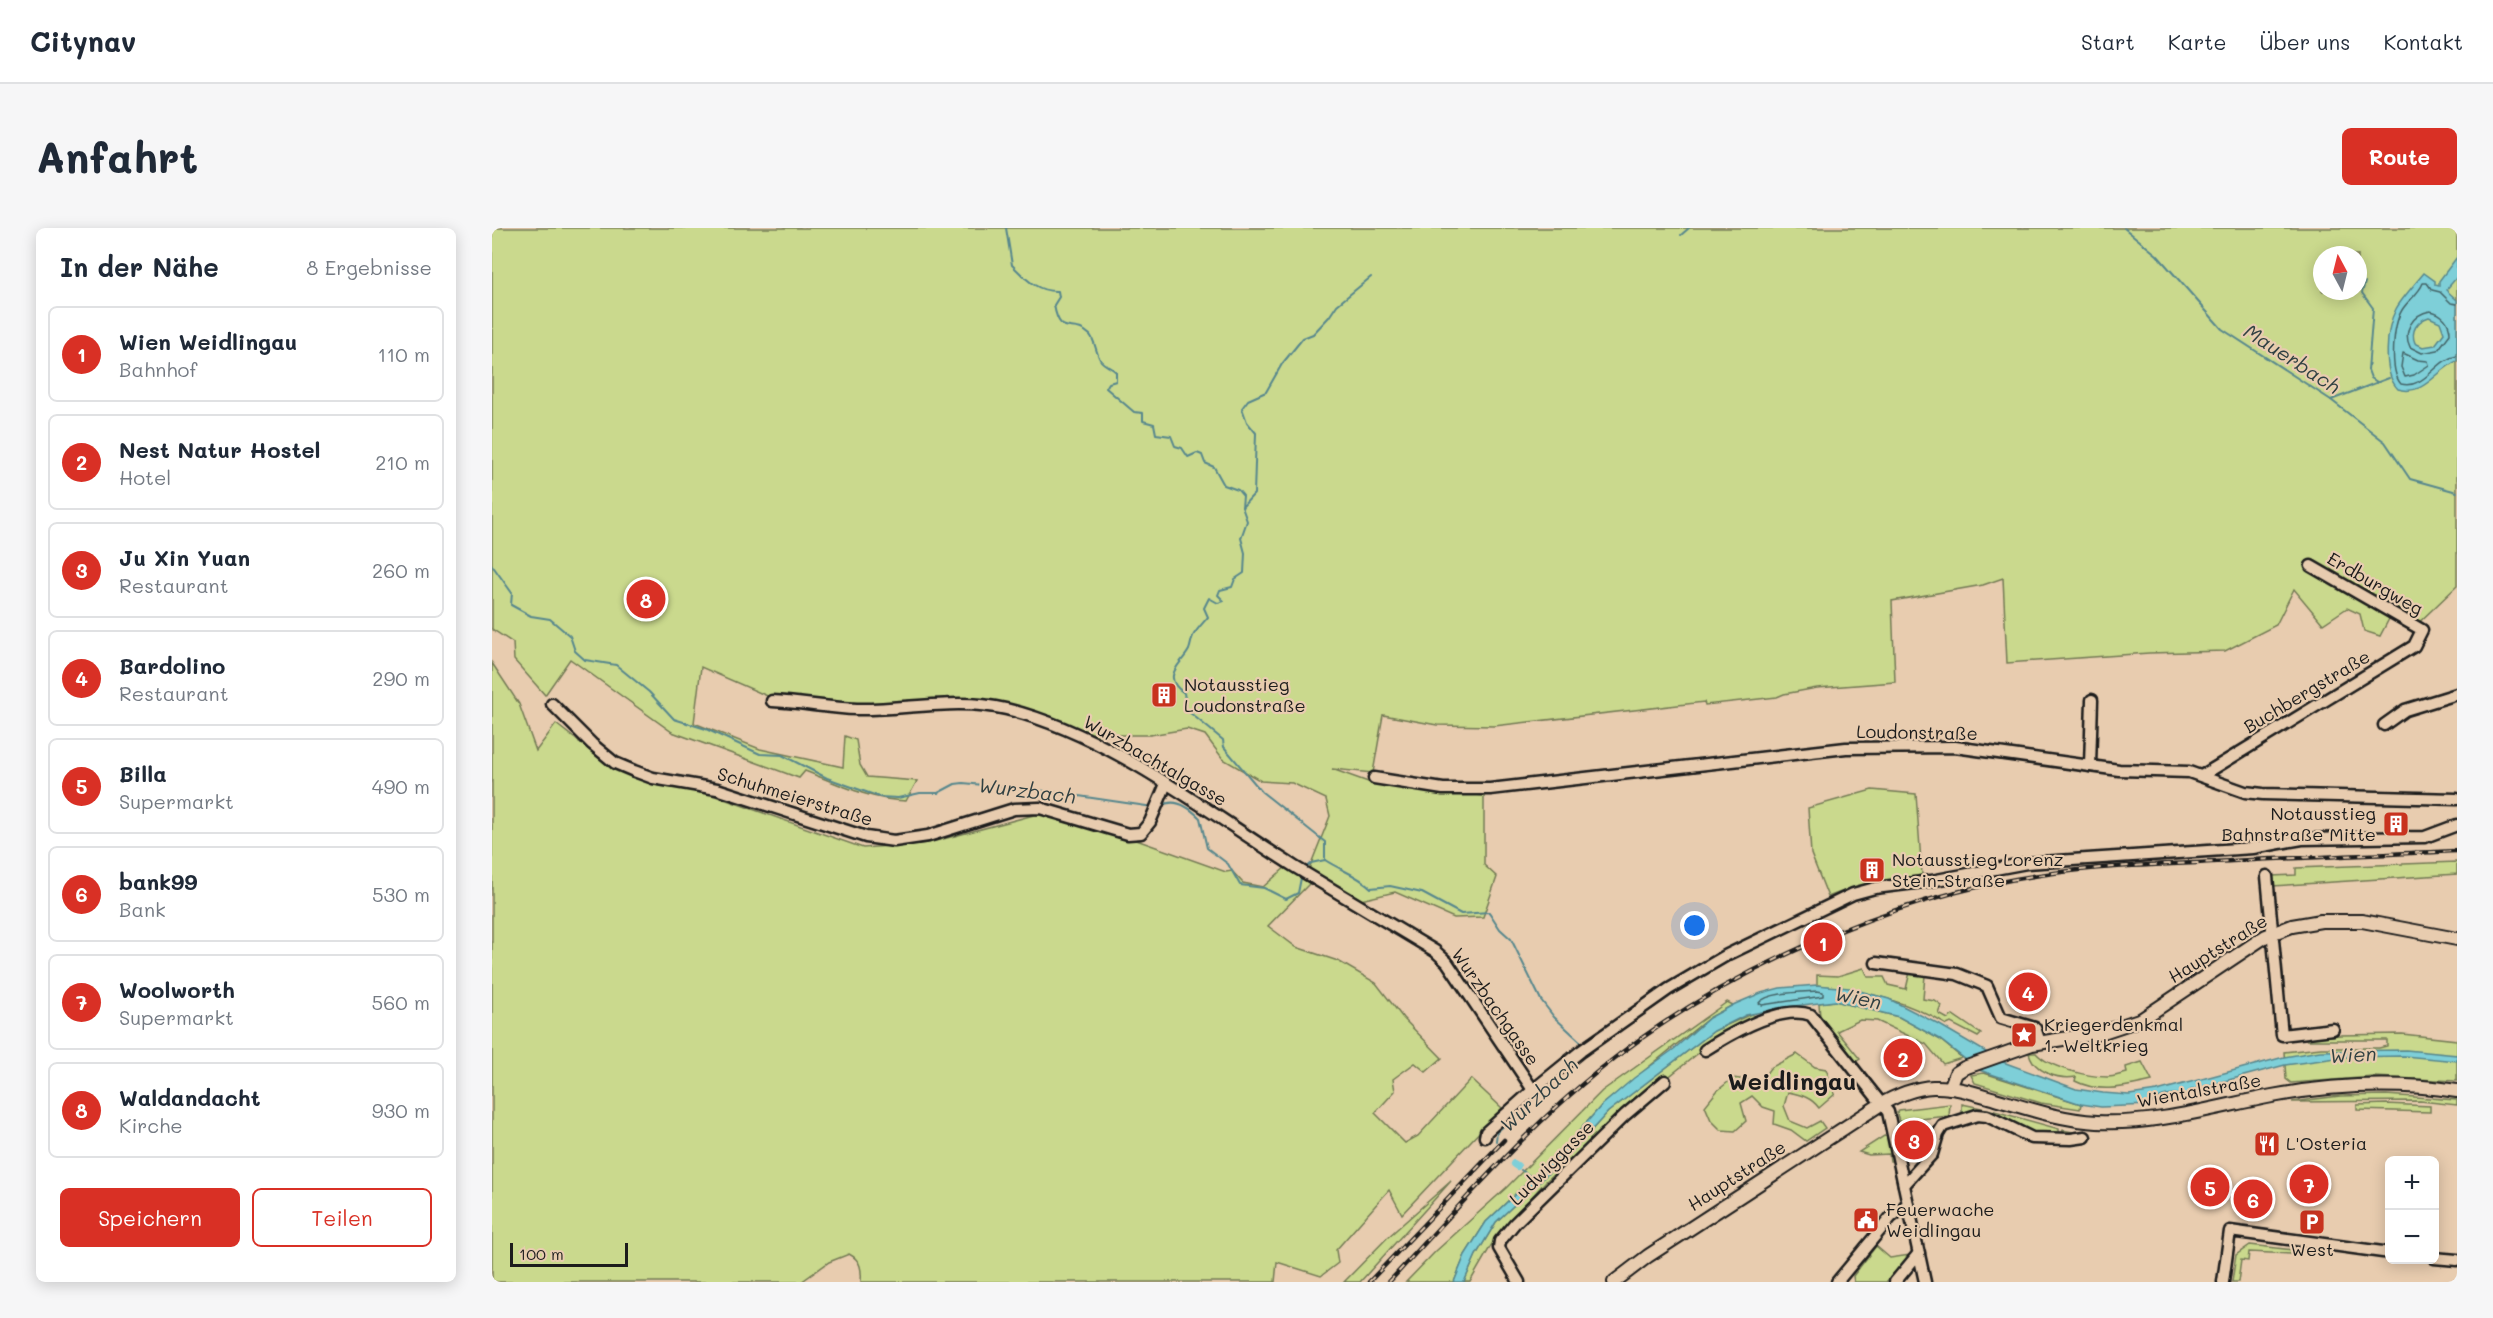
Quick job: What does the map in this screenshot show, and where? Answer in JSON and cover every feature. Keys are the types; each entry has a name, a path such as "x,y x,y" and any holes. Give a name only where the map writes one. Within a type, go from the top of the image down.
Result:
{"main road":[{"name":"Hauptstraße","path":"1950,1088 1956,1073 1964,1068 2040,1042 2089,1036 2142,1019 2272,933 2308,922 2349,920 2394,926 2457,939"},
{"name":"Wientalstraße","path":"1882,1104 1898,1095 1920,1089 1950,1088 2045,1114 2097,1122 2147,1119 2329,1088 2400,1086 2457,1091"},
{"name":"Hauptstraße","path":"1614,1282 1648,1256 1882,1104"}],"street":[{"name":"Erdburgweg","path":"2311,566 2422,630"},
{"name":"Buchbergstraße","path":"2203,775 2415,646 2422,630"},
{"path":"2384,724 2405,710 2457,694"},
{"name":"Wurzbachtalgasse","path":"772,700 859,709 947,704 1003,708 1036,717 1083,736 1163,789 1314,877"},
{"path":"2090,766 2092,700"},
{"name":"Schuhmeierstraße","path":"552,704 607,756 634,771 653,778 717,789 866,837 894,841 928,836 1014,809 1040,808 1128,834 1141,833 1150,822 1163,789"},
{"name":"Loudonstraße","path":"1374,778 1443,789 1490,789 1846,748 1954,747 2119,770 2189,772 2203,775 2245,792 2263,794 2457,799"},
{"name":"Wurzbachgasse","path":"1314,877 1435,951 1447,962 1533,1090 1581,1051 1669,989 1727,955 1853,894 1875,888 1931,881 2027,864 2253,848 2302,839 2425,837 2457,825"},
{"path":"2267,876 2282,1035 2333,1029"},
{"path":"1876,963 1957,974 1988,986 2001,1018 2035,1028 2040,1042"},
{"path":"1705,1050 1732,1033 1764,1020 1787,1014 1811,1015 1850,1067 1882,1104 1890,1119 1925,1282"},
{"name":"Ludwiggasse","path":"1519,1282 1499,1248 1500,1241 1515,1223 1625,1115 1665,1081"},
{"path":"1485,1137 1486,1132 1533,1090"},
{"path":"1904,1185 1929,1159 1943,1126 1977,1115 1987,1116 2032,1138 2085,1137"},
{"path":"1838,1282 1891,1217 1908,1204"},
{"path":"2223,1282 2230,1231 2385,1252"},
{"path":"1894,1282 1919,1253"},
{"path":"2439,1258 2457,1260"}],"green space":[{"path":"492,228 2457,228 2457,586 2411,630 2390,617 2380,636 2364,631 2360,614 2347,608 2323,624 2294,589 2276,625 2225,651 2149,653 2007,663 2003,578 1983,585 1892,601 1895,682 1817,688 1777,697 1705,705 1704,702 1494,726 1437,725 1383,715 1373,773 1332,769 1371,783 1484,796 1484,865 1497,877 1483,917 1454,918 1395,892 1361,900 1309,869 1330,816 1326,799 1292,783 1261,781 1223,759 1205,735 1187,729 1150,735 1097,735 1023,708 946,702 853,709 772,698 701,667 694,723 760,749 843,767 845,736 856,740 860,765 867,777 917,781 906,801 893,800 854,790 805,771 799,778 672,732 570,659 545,695 514,660 513,643 492,629"},
{"path":"492,663 519,704 536,751 556,724 610,766 650,782 704,792 863,848 928,843 1034,815 1050,815 1114,832 1226,872 1232,871 1243,883 1263,887 1286,867 1311,882 1268,926 1296,947 1338,961 1376,983 1403,1018 1442,1058 1426,1072 1415,1063 1393,1079 1395,1091 1375,1113 1405,1143 1418,1136 1471,1079 1502,1108 1402,1214 1389,1190 1336,1250 1338,1263 1321,1276 1277,1262 1275,1282 861,1282 860,1266 849,1254 829,1262 801,1282 492,1282"},
{"path":"1872,790 1916,794 1922,875 1863,886 1828,897 1811,854 1808,808"},
{"path":"2457,862 2457,874 2273,886 2272,876 2296,875 2296,868"},
{"path":"1864,968 1868,977 1884,977 1888,985 1906,989 1910,972 1925,975 1923,999 1935,1001 1942,1006 1939,1014 1948,1019 1953,1015 1981,1034 1978,1037 1951,1023 1947,1025 1917,1009 1885,998 1817,985 1817,975 1838,976"},
{"path":"1835,1001 1899,1017 1939,1039 1962,1058 1943,1064 1926,1044 1877,1021 1860,1020 1837,1031 1860,1059 1854,1063 1820,1018 1819,1003"},
{"path":"1727,1002 1733,1005 1709,1018 1601,1106 1566,1146 1486,1222 1465,1255 1454,1282 1406,1282 1436,1251 1506,1188 1602,1091"},
{"path":"1751,1014 1758,1018 1720,1036 1632,1106 1546,1181 1496,1237 1470,1282 1464,1282 1476,1255 1496,1222 1575,1148 1608,1112 1714,1031"},
{"path":"2402,1034 2457,1040 2457,1081 2374,1077 2291,1083 2286,1079 2284,1052 2321,1048 2387,1046 2387,1040 2307,1040 2307,1038"},
{"path":"2029,1053 2036,1053 2050,1063 2070,1071 2100,1077 2127,1073 2126,1067 2142,1062 2152,1081 2113,1088 2085,1085 2075,1081 2076,1077 2055,1076 2041,1070"},
{"path":"1797,1054 1815,1067 1826,1069 1835,1094 1819,1108 1809,1099 1788,1092 1784,1106 1790,1121 1807,1128 1820,1121 1825,1128 1806,1141 1791,1130 1774,1124 1775,1111 1763,1107 1752,1096 1741,1103 1746,1121 1735,1131 1721,1130 1711,1120 1705,1106 1717,1091 1733,1078 1760,1082 1770,1068"},
{"path":"1984,1073 2081,1104 2080,1109 2041,1103 1975,1083 1971,1075"},
{"path":"2386,1095 2457,1100 2457,1105 2420,1101 2292,1102 2340,1096"},
{"path":"1950,1104 1949,1116 1899,1121 1897,1113 1899,1110"},
{"path":"1962,1104 2059,1129 2062,1133 2063,1130 2088,1135 2031,1134 1999,1118 1962,1115"},
{"path":"2357,1105 2430,1106 2430,1112 2357,1110"},
{"path":"1884,1136 1888,1137 1893,1161 1890,1161 1889,1154 1869,1155 1859,1152"},
{"path":"1451,1181 1360,1282 1344,1282 1387,1238"},
{"path":"2250,1245 2293,1250 2292,1254 2249,1252 2248,1261 2241,1260 2238,1282 2232,1282 2236,1255"},
{"path":"1876,1246 1890,1258 1910,1255 1886,1282 1854,1282 1853,1276"}],"water":[{"path":"2457,257 2457,277 2446,290 2457,300 2457,361 2423,386 2407,390 2398,389 2390,372 2387,350 2390,327 2396,309 2424,273 2435,281 2435,285 2439,286 2439,281","holes":["2429,317 2440,322 2444,333 2435,345 2423,347 2415,343 2413,334 2421,321"]},
{"name":"Wien","path":"1817,985 1849,988 1889,999 1938,1024 2003,1062 2076,1089 2103,1093 2129,1095 2157,1091 2284,1057 2320,1051 2406,1050 2457,1055 2457,1061 2404,1056 2344,1057 2285,1065 2191,1090 2186,1096 2166,1095 2150,1105 2101,1107 2081,1104 1979,1070 1939,1039 1899,1017 1835,1001 1746,1015 1714,1031 1608,1112 1575,1148 1496,1222 1476,1255 1464,1282 1454,1282 1465,1255 1486,1222 1566,1146 1601,1106 1634,1078 1674,1049 1709,1018 1735,1004 1780,988"}],"waterway":[{"path":"1006,228 1012,265 1038,287 1058,291 1059,297 1054,305 1060,322 1068,327 1084,330 1090,335 1101,361 1116,372 1116,381 1109,383 1106,388 1134,412 1143,413 1143,421 1154,424 1156,434 1171,436 1175,446 1182,448 1188,457 1197,453 1202,455 1205,463 1214,467 1224,485 1238,490 1243,496 1242,507 1247,521 1241,538 1245,553 1244,573 1235,579 1232,587 1220,590 1218,595 1224,601 1218,603 1209,598 1204,608 1208,617 1195,633 1189,650 1175,671 1174,681 1184,693 1186,705"},
{"path":"1681,235 1689,228"},
{"name":"Mauerbach","path":"2124,228 2157,255 2222,329 2331,400 2385,442 2410,479 2457,492"},
{"path":"1242,507 1254,494 1256,433 1247,422 1242,408 1248,400 1266,392 1282,364 1303,338 1313,334 1337,305 1371,277"},
{"path":"2367,300 2373,308 2368,370 2371,378 2377,382"},
{"path":"2331,400 2389,378"},
{"name":"Wurzbach","path":"492,565 512,593 511,605 531,616 550,619 570,636 575,651 585,660 616,665 649,692 674,719 706,729 760,754 782,755 827,778 880,797 898,798 920,793 938,793 955,784 963,783 1045,791 1153,807"},
{"path":"1189,712 1223,740 1224,747 1262,792 1325,842 1325,860"},
{"name":"Wurzbach","path":"1161,806 1177,803 1187,807 1200,818 1207,848 1228,864 1240,885 1264,888 1286,899 1298,893 1301,878"},
{"name":"Wurzbach","path":"1305,868 1311,863 1325,860 1371,888 1390,886 1422,893 1461,914 1489,912 1500,929 1511,939 1541,1000 1554,1017 1582,1043"},
{"name":"Wurzbach","path":"1496,1141 1497,1132 1555,1079"},
{"name":"Wurzbach","path":"1521,1170 1533,1178"}],"railway":[{"path":"1389,1282 1518,1144 1602,1068 1649,1033 1699,1001 1809,944 1925,901 1983,886 2060,872 2099,868 2457,851"},
{"path":"1369,1282 1504,1140"}],"place":[{"name":"Waldandacht","path":"646,599"},
{"name":"Notausstieg Loudonstraße","path":"1164,695"},
{"name":"Notausstieg Bahnstraße Mitte","path":"2396,824"},
{"name":"Notausstieg Lorenz Stein-Straße","path":"1872,870"},
{"name":"Wien Weidlingau","path":"1823,942"},
{"name":"Bardolino","path":"2028,992"},
{"name":"Kriegerdenkmal 1. Weltkrieg","path":"2024,1035"},
{"name":"Nest Natur Hostel","path":"1903,1058"},
{"name":"Ju Xin Yuan","path":"1914,1140"},
{"name":"L'Osteria","path":"2267,1144"},
{"name":"Woolworth","path":"2309,1184"},
{"name":"Billa","path":"2210,1187"},
{"name":"bank99","path":"2253,1199"},
{"name":"Feuerwache Weidlingau","path":"1866,1220"},
{"name":"West","path":"2312,1222"}],"district":[{"name":"Weidlingau","path":"1792,1082"}]}
